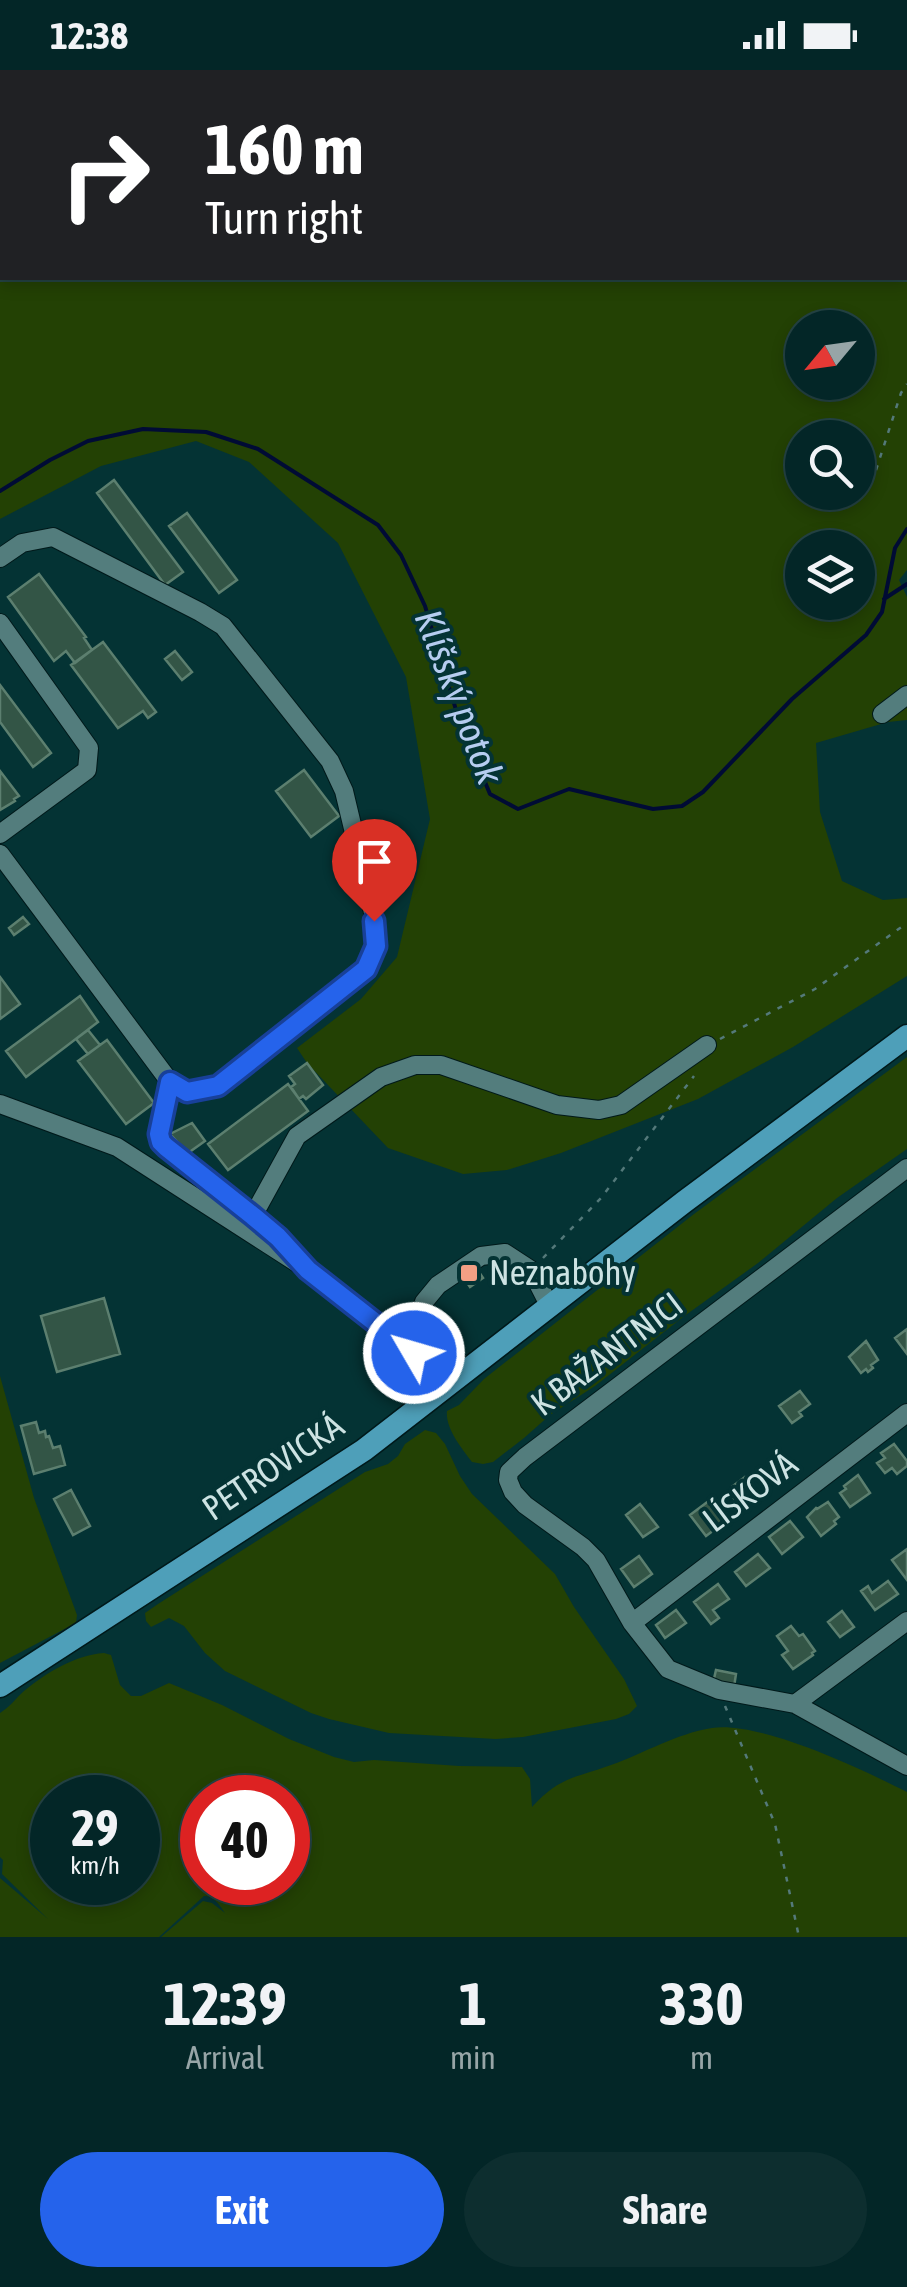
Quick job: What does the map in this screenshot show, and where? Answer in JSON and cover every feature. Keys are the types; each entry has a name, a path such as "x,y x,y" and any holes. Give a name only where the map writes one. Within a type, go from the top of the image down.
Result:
{"main road":[{"name":"PETROVICKÁ","path":"0,1686 364,1450 728,1168 907,1036"}],"street":[{"path":"0,558 22,543 52,537 222,626 330,760 344,792 374,921 376,946 366,969 218,1086 187,1092 170,1082 0,854"},
{"path":"0,622 89,748 87,770 0,834"},
{"path":"882,714 907,695"},
{"path":"253,1216 297,1136 381,1077 415,1065 441,1065 557,1105 599,1110 621,1105 706,1046"},
{"path":"170,1082 159,1134 161,1142 278,1237 308,1270"},
{"path":"0,1104 117,1147 308,1270 414,1353 445,1388"},
{"name":"K BAŽANTNICI","path":"632,1623 596,1560 584,1546 525,1505 508,1483 510,1472 907,1168"},
{"path":"414,1353 414,1328 424,1302 438,1285 481,1256 505,1253 532,1270 550,1307"},
{"name":"LÍSKOVÁ","path":"632,1623 907,1414"},
{"path":"795,1704 907,1621"},
{"path":"632,1623 668,1670 718,1690 795,1704 907,1766"}],"path":[{"path":"876,470 907,384"},
{"path":"532,1270 601,1198 691,1081 706,1046 815,989 907,923"},
{"path":"718,1690 775,1824 800,1937"}],"green space":[{"path":"0,280 907,280 907,570 899,580 907,597 907,720 816,743 820,812 842,881 883,900 907,898 907,976 793,1047 698,1099 561,1153 507,1170 463,1174 388,1148 297,1048 361,999 397,957 430,819 406,677 338,543 249,462 196,441 101,466 0,519"},
{"path":"907,1057 907,1149 837,1198 758,1263 595,1386 550,1415 493,1462 472,1462 451,1431 447,1411 694,1214"},
{"path":"0,1376 34,1498 77,1615 76,1623 0,1663"},
{"path":"425,1430 436,1433 445,1444 472,1494 555,1574 624,1679 637,1706 629,1714 523,1737 389,1733 311,1713 225,1671 184,1626 169,1618 151,1627 146,1621 145,1613 158,1604 365,1472 388,1464 405,1444"},
{"path":"93,1654 111,1655 120,1685 131,1696 141,1696 169,1683 289,1739 354,1762 522,1767 530,1779 532,1807 568,1780 698,1731 733,1728 783,1739 907,1792 907,1937 161,1937 198,1905 215,1905 225,1913 219,1905 310,1905 310,1775 180,1775 180,1905 194,1905 159,1937 0,1937 0,1878 48,1919 34,1905 160,1905 160,1775 30,1775 30,1901 2,1874 0,1713 24,1691 72,1661"}],"building":[{"path":"114,480 183,572 165,585 97,493"},
{"path":"187,513 237,580 219,593 169,526"},
{"path":"39,574 92,650 75,663 66,651 54,661 8,597"},
{"path":"103,642 156,712 148,718 143,711 118,728 71,665"},
{"path":"175,651 192,672 182,680 165,659"},
{"path":"0,685 51,753 33,767 0,722"},
{"path":"304,770 339,816 311,837 276,791"},
{"path":"0,771 19,796 0,810"},
{"path":"23,917 29,924 14,935 9,928"},
{"path":"0,977 20,1004 0,1019"},
{"path":"80,996 98,1022 26,1077 6,1051"},
{"path":"88,1030 100,1045 88,1054 76,1039"},
{"path":"107,1040 154,1103 126,1124 78,1061"},
{"path":"307,1063 323,1085 306,1099 299,1099 289,1076"},
{"path":"288,1084 308,1111 228,1170 208,1144"},
{"path":"192,1123 205,1141 188,1153 170,1134"},
{"path":"479,1272 483,1278 470,1287 466,1281"},
{"path":"104,1298 120,1354 57,1372 41,1316"},
{"path":"907,1329 907,1354 895,1338"},
{"path":"866,1341 878,1360 868,1372 866,1369 861,1373 849,1357"},
{"path":"800,1391 810,1404 792,1423 779,1406"},
{"path":"36,1422 39,1433 45,1431 53,1448 60,1446 65,1465 34,1474 21,1426"},
{"path":"894,1444 907,1466 897,1474 892,1468 885,1473 877,1463 885,1458 881,1453"},
{"path":"858,1475 870,1493 850,1507 840,1493"},
{"path":"745,1477 761,1497 749,1506 733,1486"},
{"path":"71,1490 90,1526 73,1535 54,1499"},
{"path":"738,1491 745,1502 740,1506 732,1496"},
{"path":"714,1497 730,1518 706,1536 690,1515"},
{"path":"828,1502 839,1517 821,1536 807,1517"},
{"path":"640,1504 658,1527 643,1537 626,1515"},
{"path":"790,1521 803,1537 782,1554 769,1537"},
{"path":"907,1549 907,1580 892,1560"},
{"path":"758,1554 770,1568 746,1586 735,1572"},
{"path":"639,1556 652,1574 634,1587 621,1569"},
{"path":"888,1581 898,1594 875,1610 861,1591 868,1586 872,1593"},
{"path":"718,1584 729,1599 713,1610 719,1618 711,1624 694,1602"},
{"path":"676,1610 686,1623 665,1638 656,1625"},
{"path":"842,1611 854,1627 840,1637 828,1622"},
{"path":"791,1626 799,1636 803,1634 815,1651 793,1669 782,1655 788,1651 777,1636"},
{"path":"716,1670 736,1674 734,1687 713,1683"}],"waterway":[{"name":"Klíšský potok","path":"0,491 88,441 143,429 206,432 258,449 378,525 401,555 425,606 459,720 490,794 518,809 569,789 653,809 682,806 703,792 792,699 866,635 882,612 895,548 907,529"},
{"path":"884,599 907,584"}],"place":[{"name":"Neznabohy","path":"469,1273"}],"route":[{"path":"374,921 376,946 366,969 218,1086 187,1092 170,1082 159,1134 166,1147 278,1237 308,1270 414,1353"}]}
